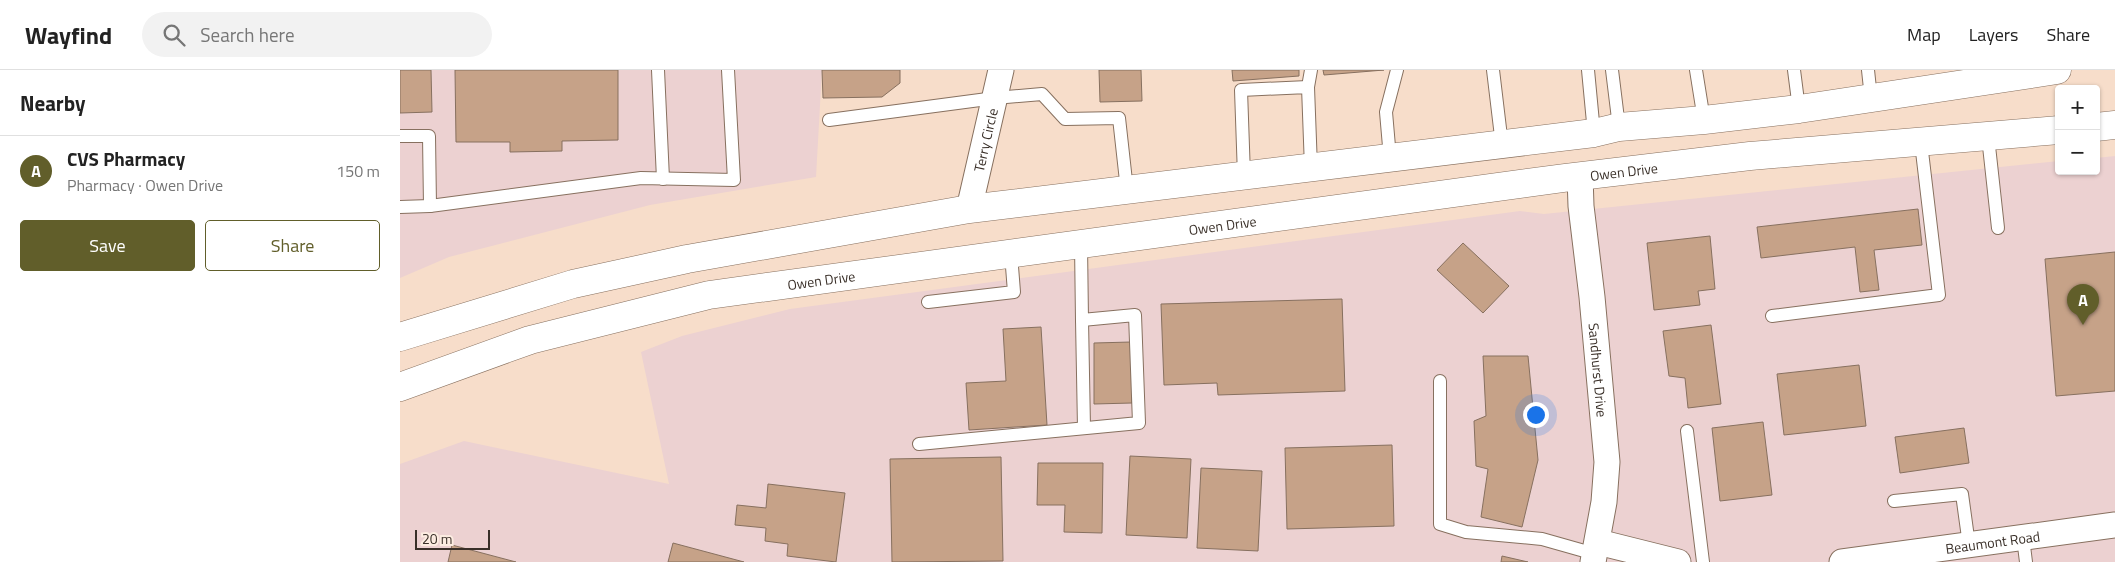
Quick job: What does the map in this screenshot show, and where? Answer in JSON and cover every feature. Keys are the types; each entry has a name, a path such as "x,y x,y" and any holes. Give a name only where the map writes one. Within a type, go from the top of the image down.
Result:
{"highway":[{"path":"400,337 573,284 687,259 969,209 1606,130 1799,109 1871,98 1956,78 2057,70"},
{"path":"2100,127 2115,125"},
{"name":"Owen Drive","path":"400,387 530,340 709,295 1580,176 1750,156 2055,130"}],"street":[{"name":"Terry Circle","path":"969,209 1001,70"},
{"name":"Sandhurst Drive","path":"1580,176 1581,206 1592,297 1607,462 1604,502 1595,553"},
{"name":"Beaumont Road","path":"1842,562 1940,555 1969,545 2115,525"},
{"path":"1595,553 1678,562"}],"lane":[{"path":"658,70 663,178"},
{"path":"400,207 430,206 641,178 734,180 728,70"},
{"path":"1311,70 1308,87 1311,168"},
{"path":"1390,158 1386,112 1397,70"},
{"path":"1494,70 1502,144"},
{"path":"1588,70 1606,130"},
{"path":"1606,130 1612,70"},
{"path":"1696,70 1704,120"},
{"path":"1794,70 1799,109"},
{"path":"1868,70 1871,98"},
{"path":"1244,176 1241,90 1308,87"},
{"path":"829,120 995,98 1042,94 1065,119 1119,118 1127,190"},
{"path":"400,136 429,136 430,206"},
{"path":"1988,137 1998,228"},
{"path":"1772,316 1939,295 1921,143"},
{"path":"1081,244 1084,428"},
{"path":"928,302 1014,292 1011,254"},
{"path":"919,444 1139,423 1135,315 1082,320"},
{"path":"1440,381 1440,524 1466,532 1542,539 1595,553"},
{"path":"1687,431 1703,562"},
{"path":"1894,501 1962,494 1969,545"},
{"path":"2023,538 2026,562"}],"shaded area":[{"path":"400,70 822,70 816,177 650,205 449,257 400,278"},
{"path":"2115,156 2115,562 400,562 400,464 464,441 669,484 641,352 682,336 790,309 1520,211 1544,214 2055,161 2055,175 2100,175 2100,158"}],"building":[{"path":"400,70 431,70 432,112 400,113"},
{"path":"455,70 618,70 618,140 562,141 562,151 510,152 510,142 456,142"},
{"path":"822,70 900,70 900,83 882,97 823,98"},
{"path":"1099,70 1141,70 1142,101 1100,102"},
{"path":"1232,70 1299,70 1299,76 1233,81"},
{"path":"1323,70 1384,70 1324,75"},
{"path":"1918,209 1922,245 1874,250 1879,290 1860,292 1855,247 1761,258 1757,227"},
{"path":"1710,236 1715,289 1698,291 1700,305 1654,310 1647,243"},
{"path":"1463,243 1509,286 1483,313 1437,270"},
{"path":"2115,252 2115,391 2056,396 2045,259"},
{"path":"1342,299 1345,391 1218,395 1217,383 1164,385 1161,304"},
{"path":"1711,325 1721,404 1688,408 1685,378 1669,376 1663,331"},
{"path":"1041,327 1047,425 969,430 966,383 1006,381 1003,329"},
{"path":"1131,342 1132,403 1094,404 1094,343"},
{"path":"1483,356 1528,356 1538,460 1522,527 1481,517 1488,469 1476,466 1474,421 1486,416"},
{"path":"1859,365 1866,426 1784,435 1777,374"},
{"path":"1763,422 1772,495 1720,501 1712,428"},
{"path":"1964,428 1969,463 1900,473 1895,437"},
{"path":"1392,445 1394,526 1287,529 1285,448"},
{"path":"1130,456 1191,459 1187,538 1126,535"},
{"path":"1001,457 1003,561 892,562 890,459"},
{"path":"1038,463 1103,463 1102,533 1064,532 1065,505 1037,505"},
{"path":"1201,468 1262,471 1258,551 1197,548"},
{"path":"768,484 845,493 836,562 787,556 788,544 765,541 766,528 735,525 737,505 766,508"},
{"path":"673,543 744,562 668,562"},
{"path":"452,545 516,562 448,562"},
{"path":"1502,556 1528,562 1501,562"}],"place":[{"name":"CVS Pharmacy","path":"2083,325"}]}
